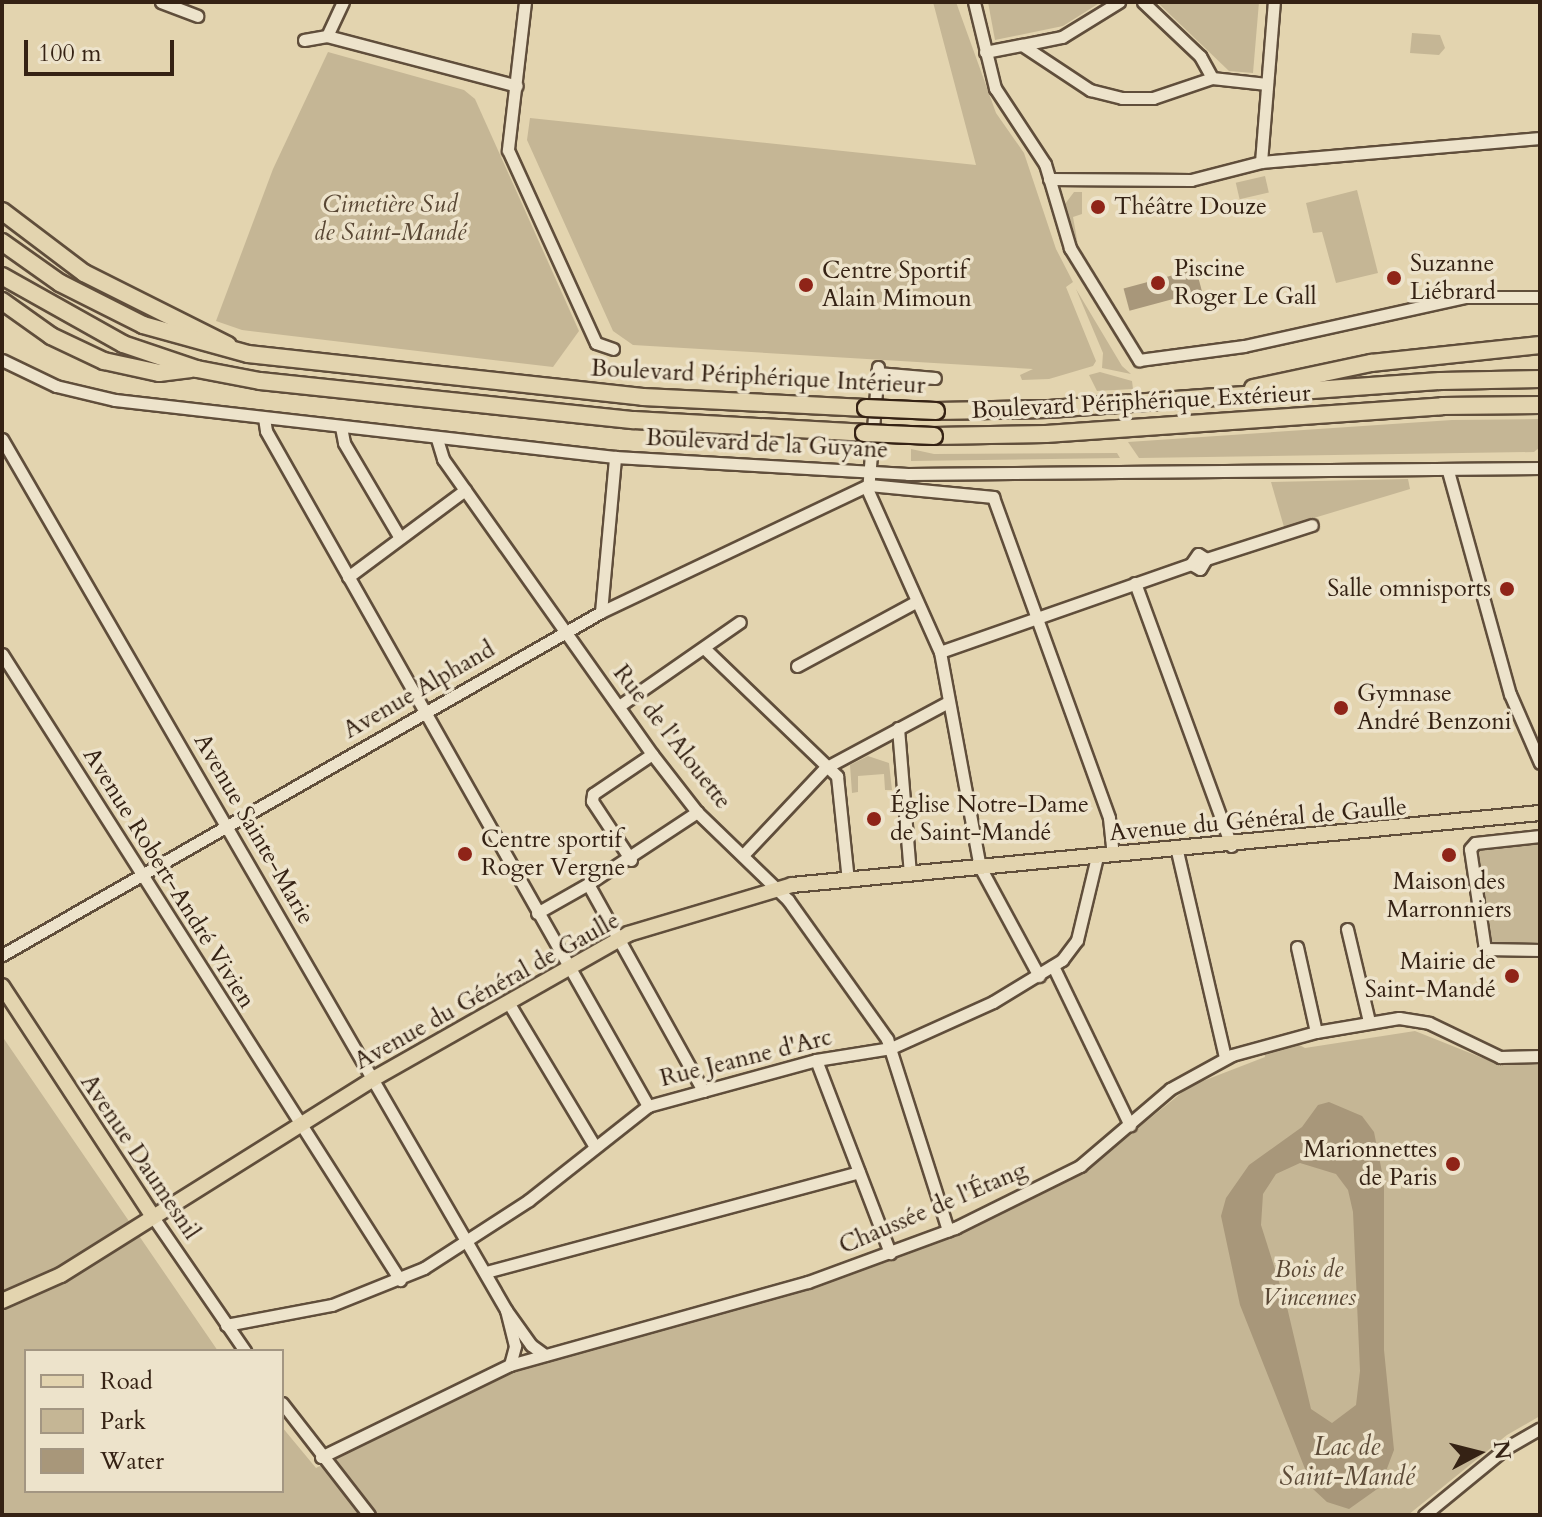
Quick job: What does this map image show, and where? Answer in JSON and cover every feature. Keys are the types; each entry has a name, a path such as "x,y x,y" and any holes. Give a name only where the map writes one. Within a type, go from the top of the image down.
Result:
{"highway":[{"path":"2,211 84,273 248,354"},
{"name":"Boulevard Périphérique Intérieur","path":"2,242 60,283 143,325 248,354 643,397 936,411 1217,398 1441,381 1540,379"},
{"name":"Boulevard Périphérique Extérieur","path":"2,276 123,344 197,369 289,385 634,420 934,436 1046,434 1442,406 1540,405"},
{"path":"2,301 51,336 104,361 159,373 197,369"},
{"path":"1217,398 1371,363 1540,345"}],"main road":[{"name":"Avenue du Général de Gaulle","path":"2,1301 45,1284 375,1078 617,940 777,888 1231,846 1540,813"},
{"name":"Avenue Daumesnil","path":"2,986 153,1217"}],"street":[{"path":"161,2 190,10"},
{"path":"327,36 343,2"},
{"path":"525,2 508,150 596,343 613,349"},
{"path":"974,2 985,52 1003,104 1045,164 1070,248 1134,357 1150,361 1465,297 1540,297"},
{"path":"985,52 1062,37 1119,2"},
{"path":"1143,2 1200,56 1212,78"},
{"path":"1261,162 1274,2"},
{"path":"304,40 327,36 517,86"},
{"path":"1022,45 1090,90 1122,98 1153,98 1212,78 1267,84"},
{"path":"1049,179 1191,180 1261,162 1540,138"},
{"name":"Boulevard de la Guyane","path":"2,360 56,386 97,397 437,439 615,457 871,472 1448,471 1540,468"},
{"path":"935,378 877,370 869,485 940,652 980,867 1039,976"},
{"path":"264,418 266,431 648,1106"},
{"path":"341,427 344,443 400,538"},
{"name":"Avenue Sainte-Marie","path":"2,439 375,1078 506,1310"},
{"name":"Rue de l'Alouette","path":"437,439 443,459 652,754 697,812 777,888 891,1048 948,1230"},
{"path":"601,612 615,457"},
{"path":"1448,471 1510,694 1540,763"},
{"path":"869,485 990,493 1109,818 1113,855"},
{"name":"Avenue Alphand","path":"2,955 565,631 869,485"},
{"path":"348,577 465,490"},
{"path":"940,652 1191,564 1200,569 1206,559 1312,525"},
{"path":"1135,583 1231,846"},
{"path":"797,666 917,601"},
{"path":"619,706 740,622"},
{"path":"704,648 825,768 837,776 848,880"},
{"name":"Avenue Robert-André Vivien","path":"2,654 400,1280"},
{"path":"744,854 825,768 948,702"},
{"path":"898,728 910,874"},
{"path":"631,860 592,801 593,794 652,754"},
{"path":"537,913 631,860 697,812"},
{"path":"1540,836 1475,843 1470,849 1485,949 1540,950"},
{"path":"1177,851 1225,1058"},
{"name":"Rue Jeanne d'Arc","path":"226,1325 308,1311 400,1280 469,1241 648,1106 816,1060 891,1048 1039,976 1077,940 1097,857"},
{"path":"588,884 703,1091"},
{"path":"1347,929 1369,1021"},
{"path":"1297,947 1316,1032"},
{"path":"1053,966 1130,1125"},
{"path":"508,1002 595,1147"},
{"name":"Chaussée de l'Étang","path":"321,1457 510,1365 696,1316 890,1253 948,1230 1055,1180 1130,1125 1170,1089 1225,1058 1316,1032 1369,1021 1416,1019 1490,1054 1540,1056"},
{"path":"816,1060 890,1253"},
{"path":"486,1272 859,1172"},
{"name":"Avenue Daumesnil","path":"153,1217 244,1349"},
{"path":"506,1310 531,1345 545,1355"},
{"path":"506,1310 514,1339 510,1365"},
{"path":"284,1406 369,1515"},
{"path":"1424,1515 1506,1448 1540,1428"}],"green space":[{"name":"Centre Sportif Alain Mimoun","path":"933,2 956,2 996,113 1024,153 1056,249 1073,282 1066,287 1096,361 1093,366 1049,379 1022,380 1020,375 1033,369 633,345 613,331 527,140 530,118 976,165"},
{"path":"988,2 1101,2 1063,26 995,40"},
{"path":"1157,2 1259,2 1253,73 1229,71"},
{"path":"1412,33 1440,35 1445,48 1439,55 1410,53"},
{"name":"Cimetière Sud de Saint-Mandé","path":"328,52 464,90 475,99 579,331 553,367 242,330 216,321 273,169"},
{"path":"1265,176 1269,193 1240,199 1236,183"},
{"path":"1357,190 1378,273 1336,283 1322,232 1313,233 1306,203"},
{"path":"1074,192 1082,192 1082,214 1073,217 1078,245 1065,204"},
{"path":"1076,289 1122,366 1131,374 1102,368 1103,353"},
{"path":"1100,372 1132,381 1133,389 1097,391 1089,375"},
{"path":"1539,419 1540,447 1534,452 1139,458 1128,442 1452,420"},
{"path":"911,449 934,454 1117,453 1120,458 911,461"},
{"path":"1408,479 1410,489 1284,527 1271,482"},
{"path":"868,756 889,763 892,790 885,790 884,774 858,776 858,792 852,793 850,765"},
{"path":"1540,841 1540,945 1489,946 1475,852"},
{"name":"Bois de Vincennes","path":"1415,1031 1495,1063 1540,1063 1540,1416 1507,1435 1408,1515 2,1515 2,1036 217,1349 24,1349 24,1493 284,1493 284,1429 316,1468 494,1376 783,1295 894,1257 1015,1206 1092,1165 1190,1086 1265,1057 1264,1050 1294,1042 1305,1048"}],"water":[{"path":"1196,269 1202,291 1130,311 1124,288"},
{"name":"Lac de Saint-Mandé","path":"1329,1102 1362,1116 1374,1132 1384,1182 1384,1350 1394,1450 1380,1487 1349,1509 1327,1502 1313,1489 1240,1305 1221,1216 1226,1198 1249,1165 1302,1127 1318,1105","holes":["1300,1163 1336,1174 1348,1190 1353,1212 1360,1371 1356,1405 1332,1423 1311,1409 1287,1307 1261,1225 1263,1194 1276,1174"]}],"place":[{"name":"Théâtre Douze","path":"1098,207"},
{"name":"Suzanne Liébrard","path":"1394,278"},
{"name":"Piscine Roger Le Gall","path":"1158,283"},
{"name":"Centre Sportif Alain Mimoun","path":"806,285"},
{"name":"Salle omnisports","path":"1507,589"},
{"name":"Gymnase André Benzoni","path":"1341,708"},
{"name":"Église Notre-Dame de Saint-Mandé","path":"874,819"},
{"name":"Centre sportif Roger Vergne","path":"465,854"},
{"name":"Maison des Marronniers","path":"1449,855"},
{"name":"Mairie de Saint-Mandé","path":"1512,976"},
{"name":"Marionnettes de Paris","path":"1453,1164"}]}
